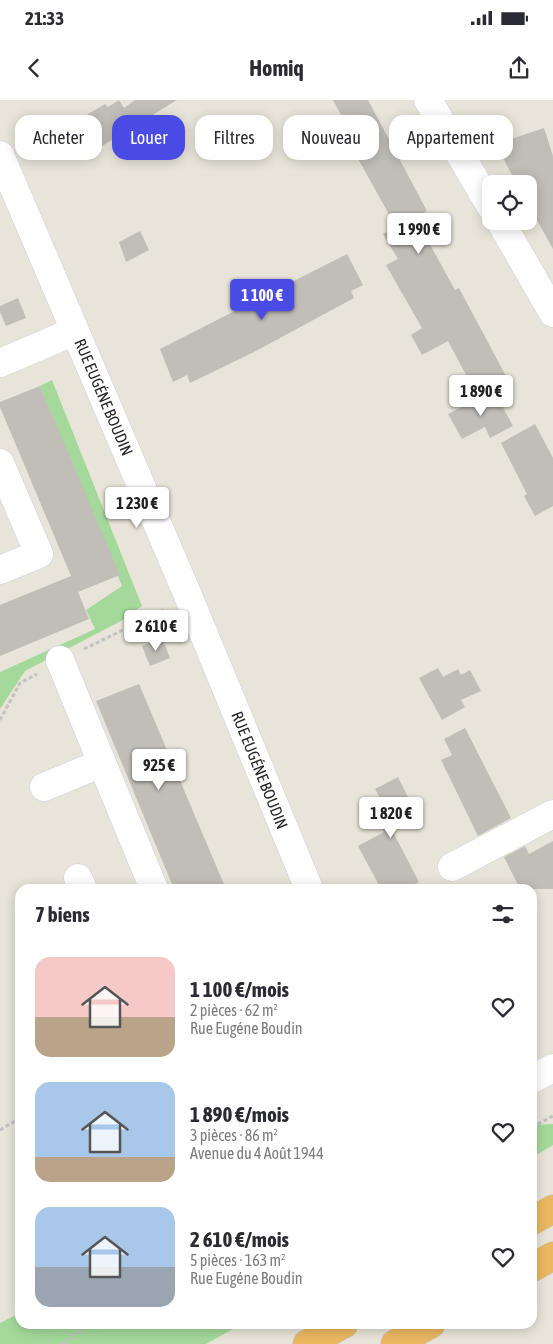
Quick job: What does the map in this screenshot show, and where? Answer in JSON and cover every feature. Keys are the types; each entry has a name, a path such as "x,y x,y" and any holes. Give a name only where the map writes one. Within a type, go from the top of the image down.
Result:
{"highway":[{"path":"537,1218 553,1210"},
{"path":"537,1265 553,1256"},
{"path":"307,1344 335,1329"},
{"path":"394,1344 422,1329"}],"street":[{"path":"428,100 482,192"},
{"name":"RUE EUGÉNE BOUDIN","path":"0,155 189,598 307,884"},
{"path":"505,230 553,313"},
{"path":"0,362 75,331"},
{"path":"0,463 39,554 0,570"},
{"path":"60,660 152,884"},
{"path":"44,787 102,763"},
{"path":"452,867 553,814"},
{"path":"537,1076 553,1068"}],"path":[{"path":"537,1124 553,1116"},
{"path":"0,1130 15,1121"},
{"path":"62,1344 83,1329"}],"green space":[{"path":"52,380 142,606 121,621 25,671 0,709 0,672 95,629 86,610 122,586 40,386"},
{"path":"553,1124 553,1145 537,1155 537,1125"},
{"path":"15,1316 15,1329 233,1329 206,1344 0,1344 0,1323"}],"building":[{"path":"119,100 124,108 135,100 177,100 153,115 112,115 112,140 102,146 102,115 86,115 105,104 108,107"},
{"path":"333,100 368,100 376,115 341,115"},
{"path":"379,121 389,140 389,160 400,160 427,211 421,214 429,227 422,230 455,290 459,288 507,378 476,394 448,341 422,355 411,335 422,328 386,265 398,259 383,234 396,227 359,160 379,160"},
{"path":"544,128 553,156 553,249 537,220 537,175 512,175 505,162 504,160 513,160 513,138"},
{"path":"140,231 149,250 126,262 119,242"},
{"path":"347,254 363,285 351,291 354,298 254,352 190,383 187,375 173,382 160,349"},
{"path":"18,298 26,318 6,326 0,312 0,306"},
{"path":"40,386 120,575 78,592 89,619 0,656 0,605 71,576 0,407 0,402"},
{"path":"494,391 513,426 490,438 485,427 462,439 448,414"},
{"path":"535,424 553,458 553,506 535,516 524,496 527,494 501,443"},
{"path":"162,638 170,658 150,666 142,646"},
{"path":"438,668 443,677 458,669 461,675 470,670 481,691 461,700 465,707 442,720 419,678"},
{"path":"139,684 224,884 172,884 96,701"},
{"path":"465,728 511,818 478,836 441,760 452,755 444,739"},
{"path":"398,777 418,817 392,830 419,882 415,884 378,884 358,846 384,832 371,807 382,802 375,789"},
{"path":"553,841 553,889 537,889 537,884 518,884 504,857 525,846 529,854"}]}
